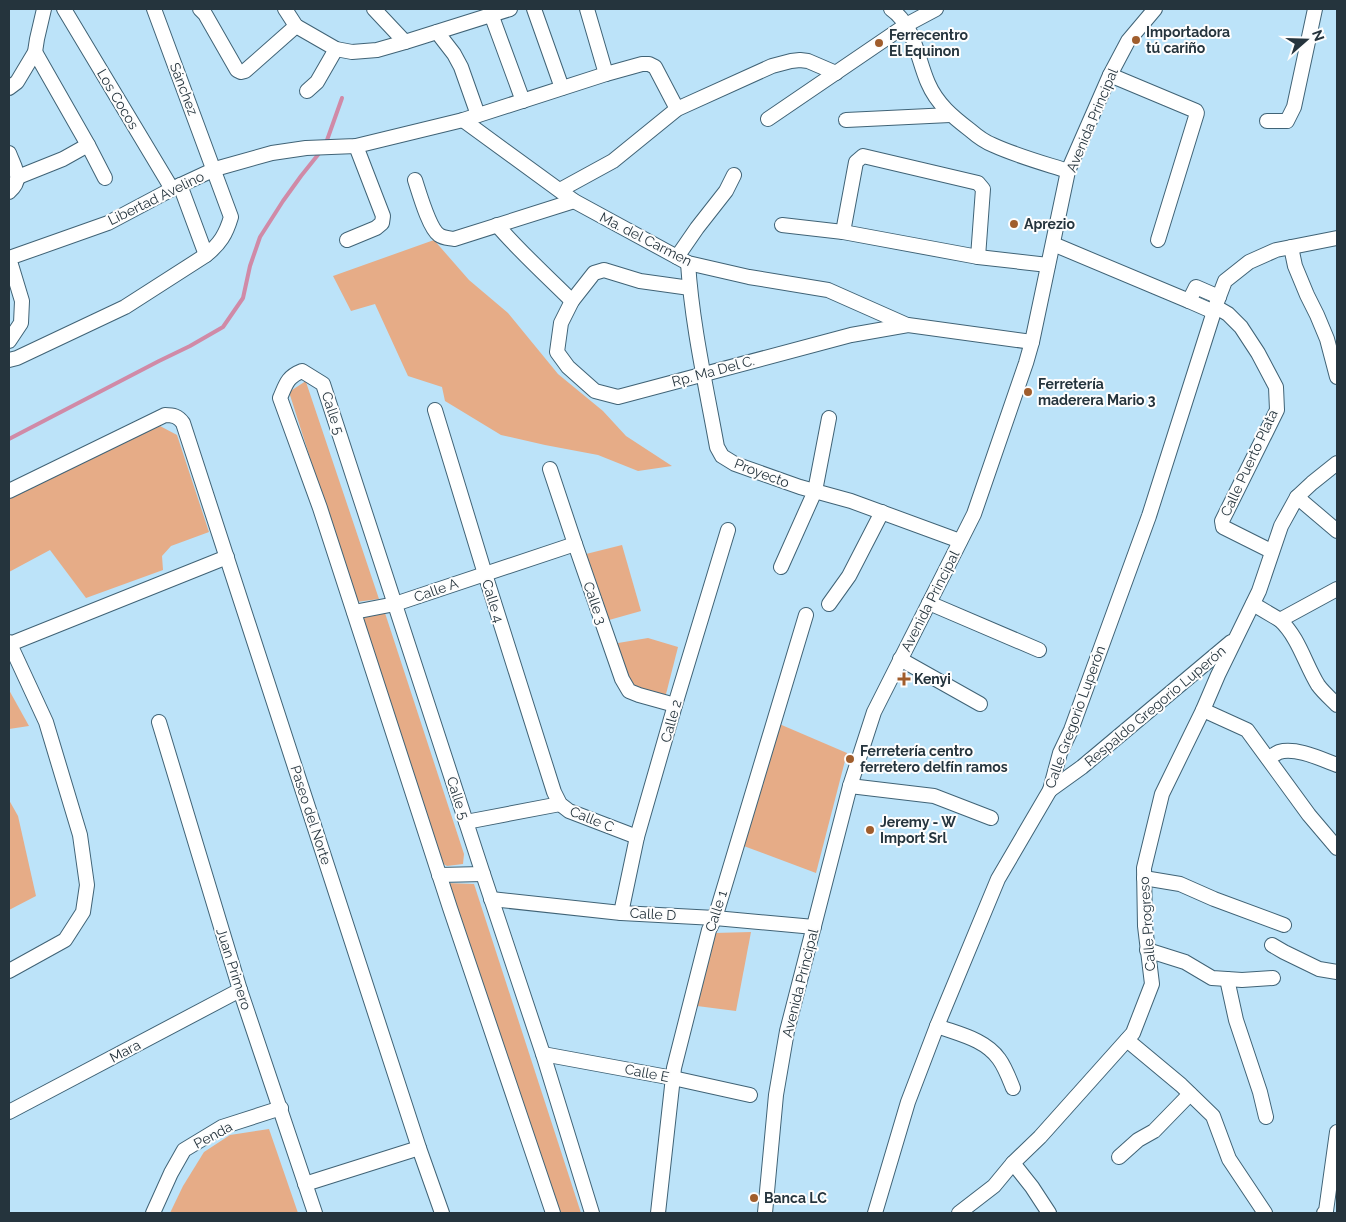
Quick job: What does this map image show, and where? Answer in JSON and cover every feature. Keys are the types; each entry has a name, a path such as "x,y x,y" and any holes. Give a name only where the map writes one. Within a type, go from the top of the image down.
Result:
{"street":[{"path":"9,88 18,82 35,52 36,39 44,9"},
{"name":"Los Cocos","path":"64,9 176,187 206,255"},
{"name":"Sánchez","path":"9,360 17,358 125,307 218,246 228,228 231,217 215,169 154,9"},
{"path":"200,9 205,14 237,70 241,72 245,71 296,26"},
{"path":"284,9 296,26 336,49 352,52 377,50 510,9"},
{"path":"374,9 405,42"},
{"path":"534,9 562,88"},
{"path":"587,9 606,74"},
{"path":"891,9 906,25 916,46 928,84 950,115 991,144 1068,172"},
{"path":"768,119 906,25 936,9"},
{"name":"Avenida Principal","path":"765,1213 777,1086 787,1031 850,786 874,712 974,514 1032,342 1068,172 1110,75 1128,41 1155,9"},
{"path":"1267,121 1287,121 1294,107 1316,9"},
{"path":"491,14 523,101"},
{"path":"437,32 454,54 461,67 478,115"},
{"path":"307,91 317,82 336,49"},
{"path":"35,52 105,178"},
{"path":"560,190 612,161 677,109 772,66 800,60 808,61 836,73"},
{"name":"Libertad Avelino","path":"9,258 108,223 176,187 215,169 272,153 306,148 356,146 463,120 642,64 649,64 655,67 677,109"},
{"path":"1110,75 1197,112 1158,240"},
{"path":"846,120 950,115"},
{"name":"Ma. del Carmen","path":"463,120 574,200 683,260 749,277 828,290 908,325"},
{"path":"9,153 14,185 88,145"},
{"path":"348,240 382,224 382,216 356,146"},
{"path":"843,232 856,162 863,156 972,181 981,186 983,189 978,257"},
{"path":"683,260 701,223 726,192 734,176"},
{"path":"415,180 432,226 438,235 444,238 454,239 574,200"},
{"path":"782,224 843,232 978,257 1048,265"},
{"path":"497,225 511,242 572,301 594,272 604,270 640,280 690,288"},
{"name":"Calle Gregorio Luperón","path":"875,1213 908,1102 937,1026 998,879 1050,790 1060,753 1071,730 1149,516 1225,281 1249,262 1276,250 1337,238"},
{"path":"1053,244 1189,301 1196,288 1216,305"},
{"path":"1291,247 1295,266 1327,339 1337,377"},
{"path":"9,258 22,301 21,323 9,341"},
{"name":"Proyecto","path":"683,260 690,288 717,447 722,456 735,464 769,477 851,501 960,541"},
{"name":"Rp. Ma Del C.","path":"572,301 561,323 557,352 568,368 595,391 618,396 850,335 908,325"},
{"name":"Calle Puerto Plata","path":"1216,305 1241,327 1258,352 1276,387 1277,410 1222,524 1223,527 1271,551"},
{"path":"908,325 1032,342"},
{"name":"Calle 5","path":"354,612 320,508 280,398 287,381 294,374 302,371 323,384 543,1054 592,1213"},
{"name":"Calle 4","path":"435,410 557,798"},
{"name":"Paseo del Norte","path":"9,491 165,415 178,417 183,423 419,1148 442,1213"},
{"path":"781,567 815,491 829,418"},
{"path":"1337,463 1297,497 1337,531"},
{"name":"Calle 3","path":"550,469 622,679 629,690 639,695 675,705"},
{"name":"Calle Progreso","path":"959,1213 994,1186 1133,1033 1152,984 1145,926 1144,868 1162,794 1259,591 1281,526 1297,497"},
{"path":"829,604 849,576 882,512"},
{"name":"Calle 2","path":"621,913 637,837 728,530"},
{"name":"Calle A","path":"354,612 395,604 575,544"},
{"path":"9,972 65,940 83,912 87,885 80,835 46,722 9,643 227,557"},
{"path":"1280,620 1337,589"},
{"path":"929,603 1039,650"},
{"path":"1253,604 1280,620 1286,626 1319,685 1337,706"},
{"path":"354,612 439,874 553,1213"},
{"name":"Calle 1","path":"658,1213 674,1068 709,930 715,918 806,615"},
{"name":"Respaldo Gregorio Luperón","path":"1050,790 1082,767 1236,639"},
{"path":"900,660 980,704"},
{"path":"1203,710 1247,730 1309,815 1337,848"},
{"name":"Juan Primero","path":"159,722 240,990 315,1213"},
{"path":"1268,758 1280,752 1291,751 1304,753 1337,764"},
{"path":"850,786 934,796 991,818"},
{"path":"466,822 557,798"},
{"name":"Calle C","path":"557,798 569,810 637,837"},
{"path":"439,874 483,874"},
{"path":"1144,878 1180,884 1284,925"},
{"name":"Calle D","path":"491,899 621,913 715,918 814,927"},
{"path":"1272,945 1319,969 1337,972"},
{"path":"1147,950 1185,962 1212,978 1242,980 1273,978"},
{"path":"1227,979 1236,1020 1260,1092 1266,1117"},
{"name":"Mara","path":"9,1112 240,990"},
{"path":"937,1026 974,1039 990,1049 999,1058 1013,1088"},
{"path":"1127,1040 1214,1116 1229,1160 1265,1213"},
{"name":"Calle E","path":"543,1054 673,1078 750,1095"},
{"path":"1119,1157 1138,1140 1154,1131 1190,1094"},
{"name":"Penda","path":"153,1213 184,1150 222,1127 281,1108"},
{"path":"1324,1213 1326,1211 1337,1132"},
{"path":"305,1184 419,1148"},
{"path":"1013,1164 1032,1187 1049,1213"}],"shaded area":[{"path":"434,240 469,280 508,313 558,374 603,411 626,436 672,466 638,471 598,455 501,435 445,401 442,387 408,376 375,304 351,311 333,276"},
{"path":"312,377 306,382 379,599 356,602 289,392"},
{"path":"160,426 177,435 209,532 171,546 162,556 163,570 86,598 50,550 9,572 9,495"},
{"path":"622,545 641,611 602,622 582,555"},
{"path":"385,613 464,854 463,864 447,866 440,862 356,619"},
{"path":"648,638 678,647 665,698 628,689 612,644"},
{"path":"9,690 29,726 9,729"},
{"path":"777,723 847,753 816,873 741,845"},
{"path":"9,800 18,816 36,896 9,910"},
{"path":"447,883 474,884 581,1213 555,1213"},
{"path":"751,932 736,1011 697,1006 714,933"},
{"path":"269,1129 298,1213 170,1213 183,1186 204,1152 230,1135"}],"waterway":[{"path":"326,143 342,98"},
{"path":"9,439 190,346 223,327 243,298 250,266 260,237 283,201 321,151"}],"place":[{"name":"Importadora tú cariño","path":"1136,40"},
{"name":"Ferrecentro El Equinon","path":"879,43"},
{"name":"Aprezio","path":"1014,224"},
{"name":"Ferretería maderera Mario 3","path":"1028,392"},
{"name":"Kenyi","path":"904,679"},
{"name":"Ferretería centro ferretero delfín ramos","path":"850,759"},
{"name":"Jeremy - W Import Srl","path":"870,830"},
{"name":"Banca LC","path":"754,1198"}]}
